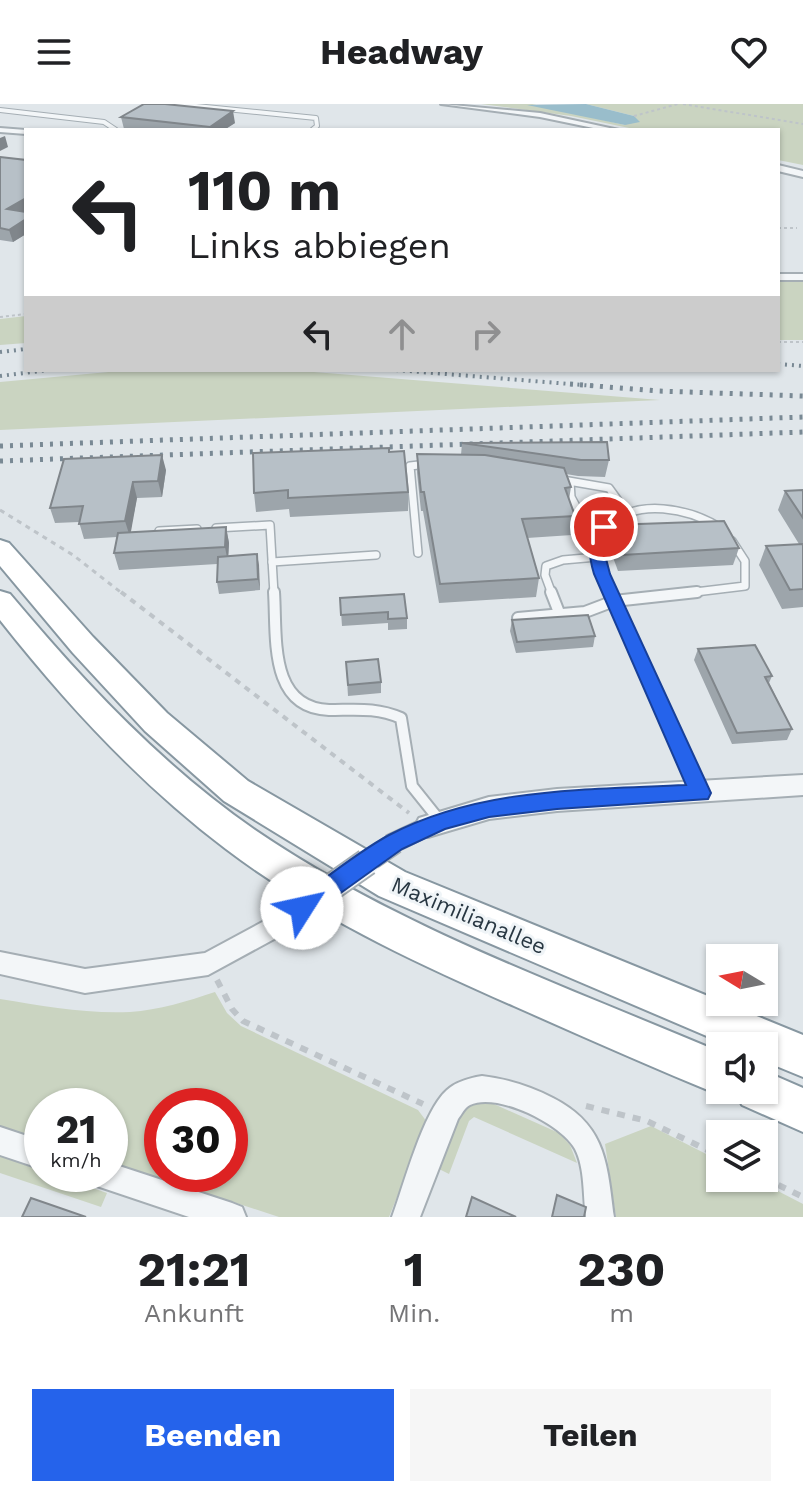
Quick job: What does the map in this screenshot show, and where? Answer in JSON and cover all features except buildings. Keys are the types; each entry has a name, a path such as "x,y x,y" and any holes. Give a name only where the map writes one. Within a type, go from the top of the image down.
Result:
{"highway":[{"name":"Maximilianallee","path":"0,549 83,645 156,722 236,791 392,884 803,1056"},
{"path":"0,601 50,664 122,741 215,820 280,866 358,911 458,959 706,1068"},
{"path":"778,1099 803,1110"}],"street":[{"path":"445,104 540,115 605,128"},
{"path":"0,130 24,132"},
{"path":"780,168 803,174"},
{"path":"780,277 803,277"},
{"path":"0,963 85,981 208,964 279,924 395,843 434,824 489,808 557,800 803,785"},
{"path":"406,1217 446,1113 458,1097 473,1088 492,1088 548,1110 578,1130 592,1158 600,1217"},
{"path":"0,1141 24,1149"},
{"path":"128,1183 232,1217"}],"lane":[{"path":"176,104 316,118 314,128"},
{"path":"212,108 218,104"},
{"path":"0,110 104,122 113,128"},
{"path":"418,553 410,466 431,464"},
{"path":"540,476 609,488 627,513"},
{"path":"570,481 571,497 585,523 604,527"},
{"path":"518,618 602,608 614,601 745,586 745,561 726,533 709,519 664,509 627,513 604,527 596,551 614,601 700,793"},
{"path":"159,531 270,525 279,670 283,687 297,701 316,711 387,709 401,718 412,786 434,824"},
{"path":"272,562 376,555"},
{"path":"560,615 545,575 546,566 552,561 597,557"}],"path":[{"path":"634,116 661,106 678,104"},
{"path":"683,104 803,124"},
{"path":"780,228 797,228"},
{"path":"0,317 24,314"},
{"path":"780,342 803,342"},
{"path":"0,510 73,555 184,638 361,779 434,824"},
{"path":"208,964 232,1009 243,1021 446,1113"},
{"path":"548,1110 585,1106 647,1121 706,1149"},
{"path":"778,1185 803,1197"}],"green space":[{"path":"481,104 532,104 625,125 634,116 586,104 803,104 803,165 780,160 780,128 629,128 571,116"},
{"path":"780,282 803,282 803,340 780,340"},
{"path":"24,316 24,343 0,345 0,319"},
{"path":"108,372 314,372 660,400 0,430 0,382"},
{"path":"215,992 227,1013 241,1026 418,1110 427,1122 389,1217 279,1217 202,1192 248,1192 248,1088 144,1088 144,1173 128,1168 128,1088 24,1088 24,1133 0,1126 0,999 97,1012 130,1012 173,1005"},
{"path":"485,1100 559,1133 570,1145 577,1163 474,1117 469,1121 449,1174 439,1169 460,1117 475,1103"},
{"path":"651,1126 706,1154 706,1192 778,1191 803,1204 803,1217 616,1217 605,1144"},
{"path":"0,1156 24,1165 24,1181 0,1173"},
{"path":"56,1192 107,1193 101,1207"}],"water":[{"path":"586,104 634,116 640,122 625,125 527,105"}],"railway":[{"path":"0,352 24,349"},
{"path":"780,364 803,366"},
{"path":"0,376 32,372"},
{"path":"421,372 582,385"},
{"path":"570,384 582,385"},
{"path":"582,385 803,396"},
{"path":"582,385 595,386"},
{"path":"0,446 803,417"},
{"path":"0,461 803,432"}],"route":[{"path":"302,908 395,843 440,821 489,808 557,800 700,793 602,574 596,551 604,527"}]}
